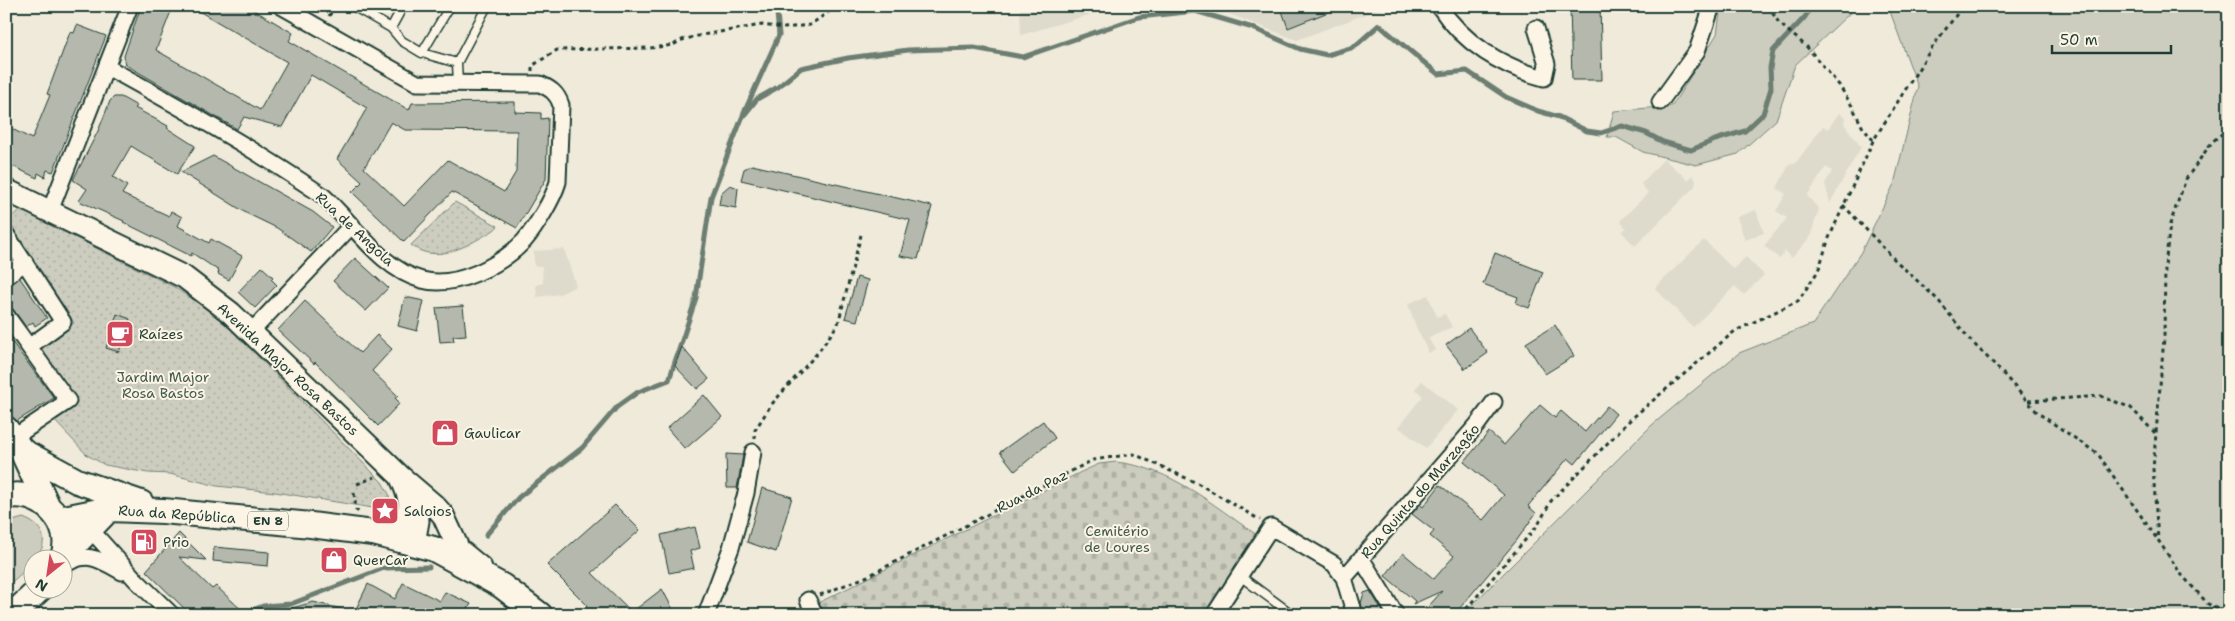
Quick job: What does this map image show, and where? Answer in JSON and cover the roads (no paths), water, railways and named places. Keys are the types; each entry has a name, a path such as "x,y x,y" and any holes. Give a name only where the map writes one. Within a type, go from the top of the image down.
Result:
{"main road":[{"path":"14,440 77,481 163,511"},
{"path":"14,440 65,537 64,548"},
{"path":"6,497 30,497 53,512"},
{"name":"Rua da República","path":"72,550 109,509"},
{"name":"Rua da República","path":"53,512 109,509 163,511 311,525 368,525 424,546 502,586"},
{"name":"EN 8","path":"502,586 540,615"},
{"path":"12,615 30,598"}],"street":[{"path":"50,211 130,6"},
{"name":"Rua de Angola","path":"107,67 164,98 321,194 389,263 406,274 423,280 445,281 468,277 495,264 524,241 555,192 558,182 561,105 558,96 550,88 540,84 428,84 412,80 282,6"},
{"path":"1439,6 1447,18 1480,49 1520,72 1544,78 1547,64 1536,28"},
{"path":"1660,102 1697,51 1712,6"},
{"name":"Avenida Major Rosa Bastos","path":"6,190 184,277 231,313 401,477"},
{"path":"251,332 352,226"},
{"path":"6,234 64,322 30,346"},
{"path":"6,277 25,262"},
{"path":"6,315 68,401 14,440"},
{"name":"Rua Quinta do Marzagão","path":"1344,578 1477,425 1494,402"},
{"path":"706,615 731,548 746,493 753,452"},
{"path":"401,477 443,514 459,550 502,586"},
{"path":"368,525 393,528 405,516 410,502 401,477"},
{"path":"401,477 417,498 418,521 424,546"},
{"path":"424,546 438,525 435,506"},
{"path":"1214,615 1271,527 1334,564 1344,578 1355,615"},
{"path":"90,529 135,579 172,615"},
{"path":"72,558 99,559 135,579"},
{"path":"1361,558 1396,615"},
{"path":"808,600 815,615"}],"lane":[{"path":"353,6 391,28 402,41 422,53 457,64"},
{"path":"391,28 403,6"},
{"path":"422,53 450,6"},
{"path":"458,84 457,64 487,6"},
{"path":"1240,576 1293,615"}],"waterway":[{"path":"743,115 779,35 777,13 774,6"},
{"path":"486,535 519,497 582,448 617,407 638,392 669,380 696,298 711,197 742,118 757,99 778,87 801,68 848,58 908,50 974,48 1023,57 1139,17 1195,11 1253,28 1300,49 1327,55 1354,47 1379,25 1438,74 1467,71 1506,97 1538,111 1559,117 1587,131 1601,133 1622,126 1646,133 1663,142 1691,150 1745,131 1763,114 1771,88 1770,68 1773,51 1805,17 1812,6"},
{"path":"240,615 263,606 291,604 384,568 429,567"}],"place":[{"name":"Raízes","path":"120,334"},
{"name":"Gaulicar","path":"445,433"},
{"name":"Saloios","path":"385,511"},
{"name":"Prio","path":"144,542"},
{"name":"QuerCar","path":"334,560"}],"park label":[{"name":"Jardim Major Rosa Bastos","path":"163,386"},
{"name":"Cemitério de Loures","path":"1117,540"}]}
